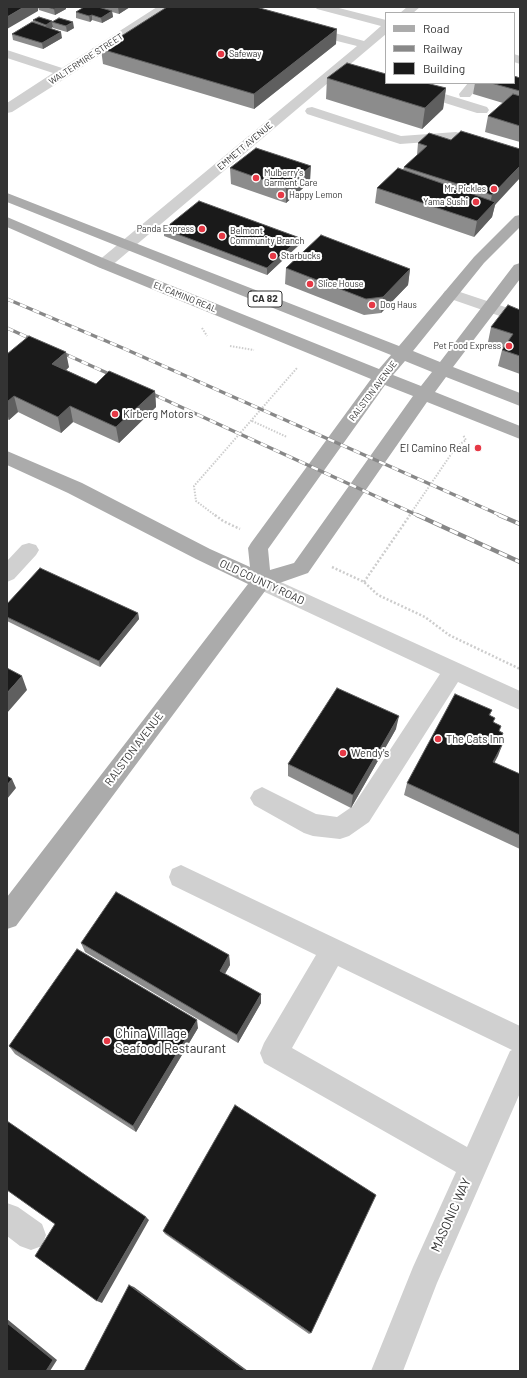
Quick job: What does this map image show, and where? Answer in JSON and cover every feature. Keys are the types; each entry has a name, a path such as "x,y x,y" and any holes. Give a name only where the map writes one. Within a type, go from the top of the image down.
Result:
{"main road":[{"name":"CA 82","path":"7,197 443,368 520,400"},
{"name":"RALSTON AVENUE","path":"7,917 261,581 258,548 382,377 479,260 520,219"},
{"name":"EL CAMINO REAL","path":"7,221 104,264 520,433"},
{"path":"261,581 301,568 424,394 492,307 520,268"},
{"name":"OLD COUNTY ROAD","path":"7,457 75,488 204,554 261,581"}],"street":[{"name":"WALTERMIRE STREET","path":"7,109 65,73 165,7"},
{"path":"321,7 385,24"},
{"path":"296,26 366,45"},
{"name":"EMMETT AVENUE","path":"104,264 385,29"},
{"path":"7,54 65,73"},
{"path":"399,84 482,110"},
{"path":"465,94 474,84"},
{"path":"312,111 400,140 456,136 520,154"},
{"path":"451,294 520,318"},
{"path":"7,574 29,550"},
{"name":"OLD COUNTY ROAD","path":"261,581 520,701"},
{"path":"262,798 313,825 340,828 354,820 361,814 454,670"},
{"path":"181,878 520,1040"},
{"path":"333,950 274,1053 473,1166"},
{"name":"MASONIC WAY","path":"387,1371 424,1278 520,1061"},
{"path":"7,1218 31,1235"}],"path":[{"path":"223,521 196,501 194,486 297,368"},
{"path":"252,421 287,437"},
{"path":"364,582 456,447 466,440"},
{"path":"350,575 364,582 378,595 425,617 449,635 520,669"}],"building":[{"path":"7,7 24,7 7,17"},
{"path":"47,7 59,7 54,9"},
{"path":"84,7 98,7 112,11 101,18 76,12"},
{"name":"Safeway","path":"167,7 256,7 337,29 254,94 101,49"},
{"path":"39,17 52,21 46,25 33,20"},
{"path":"59,18 73,22 66,26 52,22"},
{"path":"32,22 61,32 42,43 12,34"},
{"path":"347,63 385,74 385,84 430,84 446,88 425,108 327,78"},
{"path":"515,76 520,78 520,91 495,84 515,84"},
{"path":"513,94 520,96 520,126 488,116"},
{"path":"461,131 520,149 520,166 492,195 404,167 427,146 418,143 429,133 451,140"},
{"path":"256,148 311,166 286,188 230,168"},
{"path":"398,168 495,202 477,221 377,188"},
{"path":"199,201 300,238 267,268 164,229"},
{"path":"321,235 410,269 383,297 366,299 286,268"},
{"path":"508,305 520,310 520,356 502,350 513,334 491,327"},
{"path":"29,336 66,352 52,364 96,384 109,371 155,391 116,427 70,406 58,417 14,396 7,402 7,354"},
{"path":"40,568 138,613 99,661 7,617 7,604"},
{"path":"7,668 22,676 7,693"},
{"name":"Wendy's","path":"337,688 399,716 353,795 288,764"},
{"path":"455,694 492,710 489,715 495,718 493,722 501,726 499,731 503,733 499,742 503,743 493,762 520,774 520,835 407,783"},
{"path":"7,776 12,779 7,785"},
{"path":"116,892 229,955 220,971 261,994 237,1035 81,943"},
{"name":"China Village Seafood Restaurant","path":"77,949 197,1020 133,1126 9,1046"},
{"path":"235,1105 376,1195 311,1333 163,1231"},
{"path":"7,1121 146,1217 97,1301 35,1256 55,1224 7,1190"},
{"path":"129,1285 246,1371 84,1371"},
{"path":"7,1323 53,1360 46,1371 7,1371"}],"railway":[{"path":"7,299 125,349 502,516"},
{"path":"7,328 38,342"},
{"path":"56,350 116,377"},
{"path":"146,391 419,516"},
{"path":"417,515 520,562"},
{"path":"499,515 520,524"}],"place":[{"name":"Safeway","path":"221,54"},
{"name":"Mulberry's Garment Care","path":"256,178"},
{"name":"Mr. Pickles","path":"494,189"},
{"name":"Happy Lemon","path":"281,195"},
{"name":"Yama Sushi","path":"476,202"},
{"name":"Panda Express","path":"202,229"},
{"name":"Belmont Community Branch","path":"222,236"},
{"name":"Starbucks","path":"273,256"},
{"name":"Slice House","path":"310,284"},
{"name":"Dog Haus","path":"372,305"},
{"name":"Pet Food Express","path":"509,346"},
{"name":"Kirberg Motors","path":"115,414"},
{"name":"El Camino Real","path":"478,448"},
{"name":"The Cats Inn","path":"438,739"},
{"name":"Wendy's","path":"343,753"},
{"name":"China Village Seafood Restaurant","path":"107,1041"}]}
